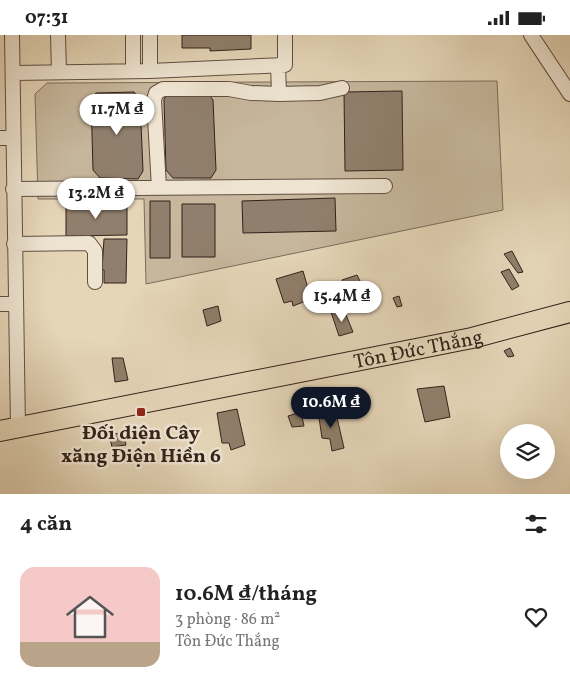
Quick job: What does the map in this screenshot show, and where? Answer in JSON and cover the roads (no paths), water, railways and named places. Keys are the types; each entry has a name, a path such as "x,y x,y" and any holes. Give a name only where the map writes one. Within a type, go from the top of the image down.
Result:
{"highway":[{"name":"Tôn Đức Thắng","path":"9,430 472,338 570,312"}],"street":[{"path":"9,430 15,304 13,189 7,138 12,73 12,35"},
{"path":"58,35 59,72"},
{"path":"132,35 133,71"},
{"path":"150,35 150,71"},
{"path":"12,73 150,71 285,65 285,35"},
{"path":"531,35 570,94"},
{"path":"278,65 279,95"},
{"path":"159,188 154,100 156,93 163,89 229,89 279,95 320,93 342,88"},
{"path":"13,189 385,186"},
{"path":"14,244 89,243 95,251 95,282"},
{"path":"0,305 15,304"}],"place":[{"name":"Đối diện Cây xăng Điện Hiền 6","path":"141,412"}]}
